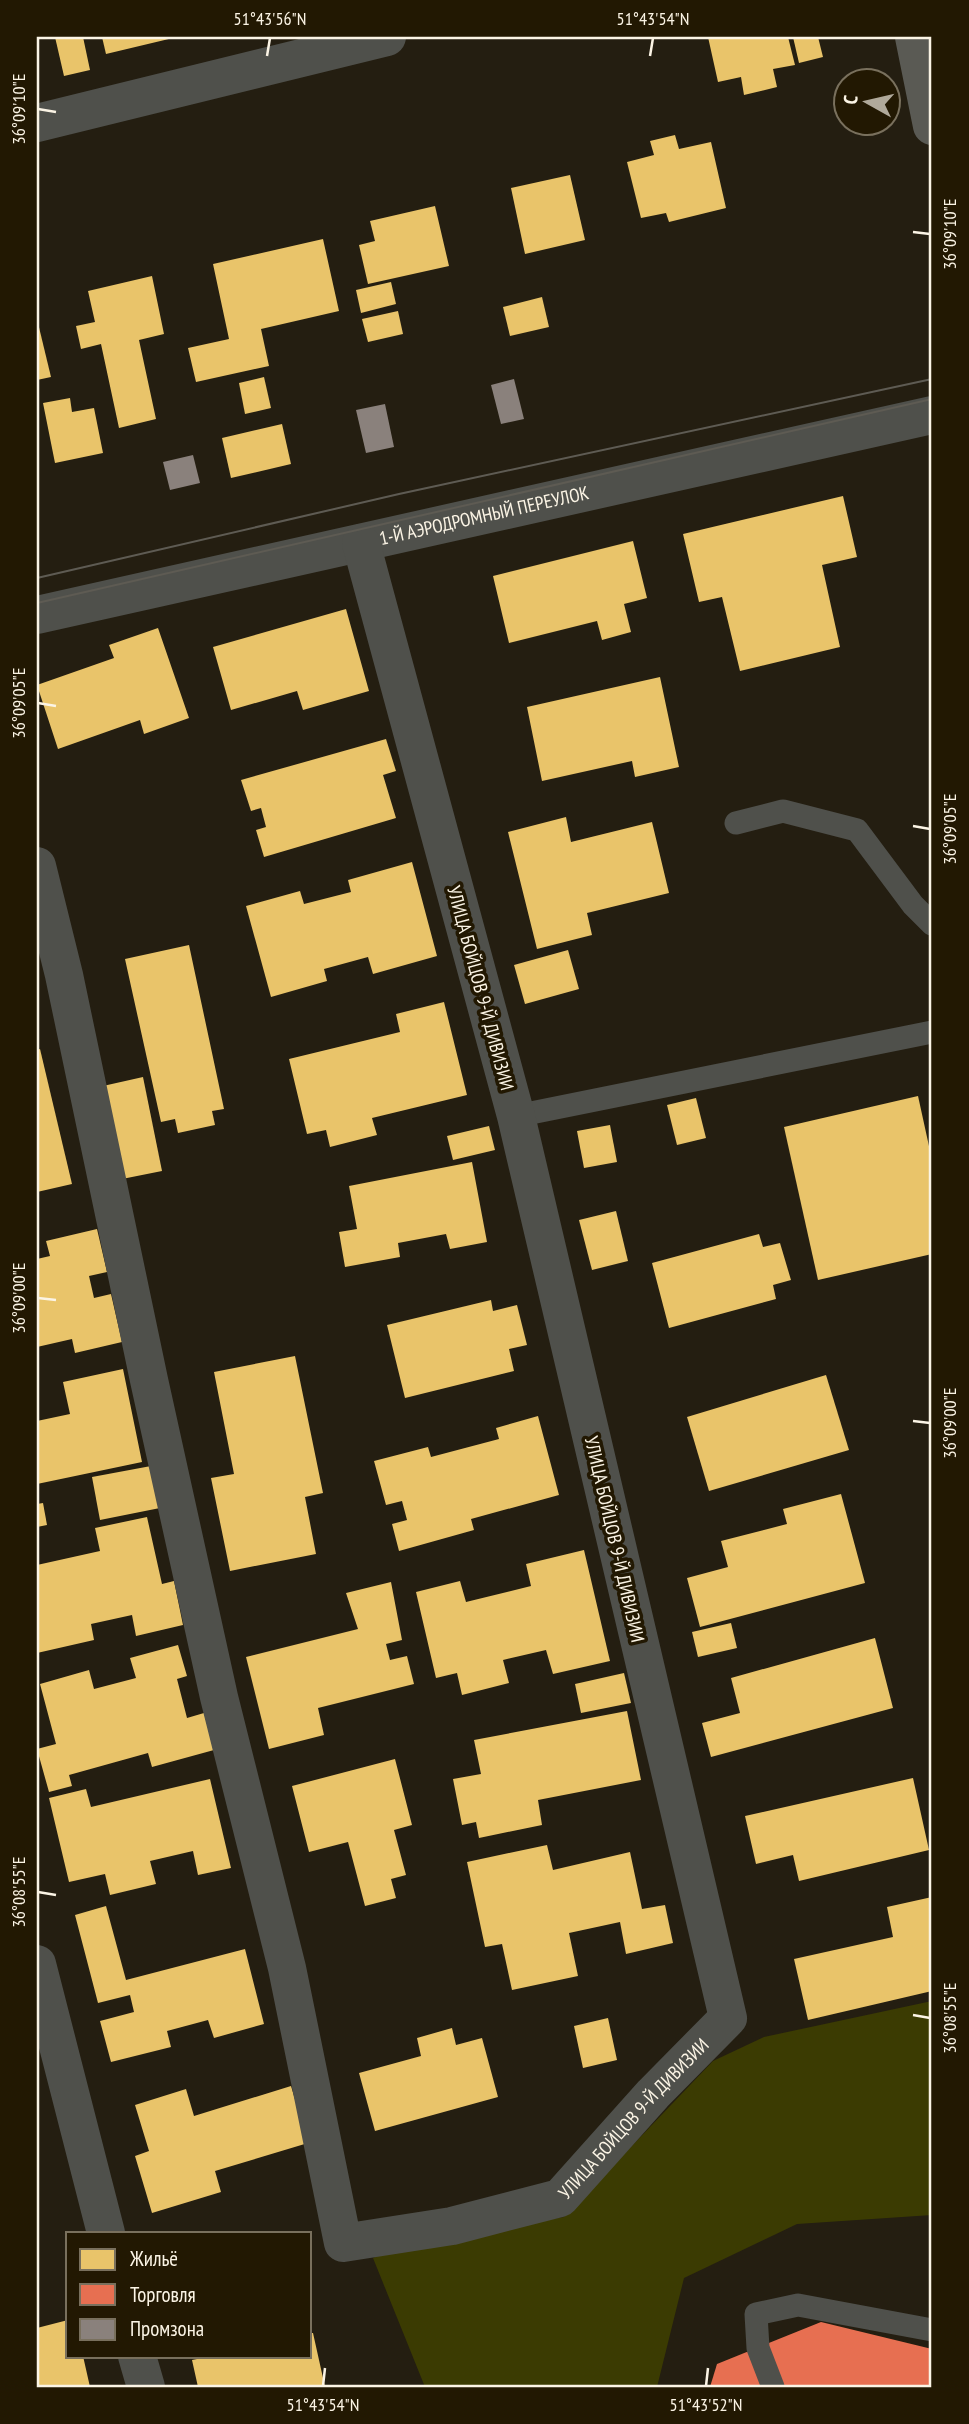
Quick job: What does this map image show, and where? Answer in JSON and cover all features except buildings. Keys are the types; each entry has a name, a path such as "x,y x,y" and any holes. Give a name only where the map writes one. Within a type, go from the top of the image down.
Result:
{"main road":[{"path":"914,37 932,126"}],"street":[{"path":"37,123 387,37"},
{"name":"1-Й АЭРОДРОМНЫЙ ПЕРЕУЛОК","path":"37,615 932,415"},
{"name":"УЛИЦА БОЙЦОВ 9-Й ДИВИЗИИ","path":"37,866 64,975 219,1697 287,1968 342,2243 452,2226 560,2198 653,2094 728,2018 516,1116 362,543"},
{"path":"37,1964 106,2232"},
{"path":"138,2358 146,2387"}],"lane":[{"path":"736,823 783,811 857,830 913,905 932,925"},
{"path":"516,1116 932,1032"},
{"path":"773,2387 758,2348 756,2314 798,2305 932,2330"}],"shaded area":[{"path":"932,2001 932,2215 797,2224 684,2278 657,2387 425,2387 373,2258 413,2242 564,2217 713,2061 764,2037"}],"tram line":[{"path":"37,578 399,494 932,379"},
{"path":"37,603 932,399"}]}
